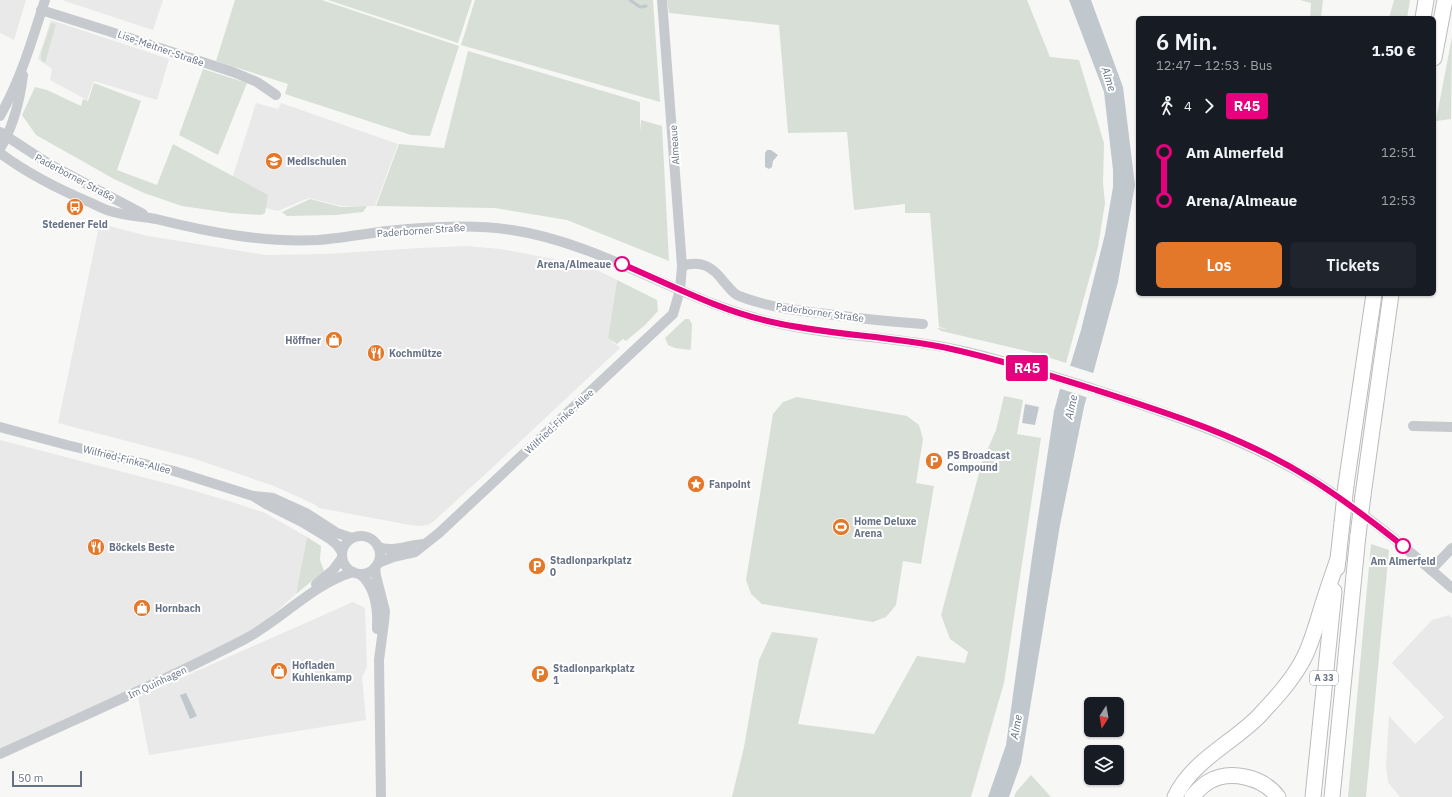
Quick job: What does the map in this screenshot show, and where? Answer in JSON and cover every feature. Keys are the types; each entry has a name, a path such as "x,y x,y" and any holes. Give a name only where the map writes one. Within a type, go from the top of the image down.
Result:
{"highway":[{"path":"1423,16 1426,0"},
{"path":"1436,47 1445,0"},
{"name":"A 33","path":"1313,797 1324,674 1346,485 1374,296"},
{"name":"A 33","path":"1332,797 1358,535 1391,296"},
{"path":"1175,797 1180,787 1197,766 1246,728 1258,717 1290,681 1309,647 1338,559"},
{"path":"1192,797 1207,783 1219,778 1233,776 1252,778 1269,787 1278,797"}],"street":[{"path":"0,149 3,135 11,124 21,90 25,64 45,0"},
{"name":"Almeaue","path":"662,0 682,266 680,290"},
{"name":"Lise-Meitner-Straße","path":"41,10 233,72 257,82 276,95"},
{"path":"0,116 25,64"},
{"name":"Paderborner Straße","path":"3,135 56,168 152,218"},
{"name":"Paderborner Straße","path":"0,153 38,176 110,211 152,218 215,232 269,239 294,240 333,238 436,227 473,227 511,230 542,236 596,254 731,310 770,322 939,346 1033,370 1215,431 1255,449 1310,478 1349,504 1452,588"},
{"name":"Paderborner Straße","path":"682,266 698,263 706,265 721,278 734,294 769,305 864,319 923,324"},
{"name":"Wilfried-Finke-Allee","path":"377,565 393,557 415,552 450,522 665,322 672,314 680,290"},
{"path":"1412,426 1452,427"},
{"name":"Wilfried-Finke-Allee","path":"0,427 174,471 253,496 273,498 306,513 337,534 352,538"},
{"name":"Wilfried-Finke-Allee","path":"253,496 302,522 334,542 342,555"},
{"path":"379,660 376,644 378,619 377,604 368,584 357,573 347,568 342,555 345,544 352,538 360,536 367,536 374,541 378,547 380,556 376,576 385,611 379,660 381,797"},
{"path":"378,547 394,549 414,544 425,544"},
{"path":"1431,570 1452,548"},
{"name":"Im Quinhagen","path":"306,596 315,585 335,567 342,555"},
{"path":"357,573 368,572 377,565"},
{"name":"Im Quinhagen","path":"0,754 246,639 306,596 335,578 357,573"}],"shaded area":[{"path":"0,0 26,0 14,40 0,33"},
{"path":"62,0 163,0 153,30"},
{"path":"235,0 322,0 459,46 430,136 411,135 285,94 288,84 216,61"},
{"path":"328,0 472,0 458,43"},
{"path":"475,0 653,0 660,102 461,45"},
{"path":"667,0 1027,0 1050,57 1079,60 1104,143 1103,183 1105,203 1098,247 1066,363 1031,352 941,331 937,328 947,329 939,327 930,213 905,213 905,204 854,210 847,132 788,133 779,25 669,13"},
{"path":"1300,0 1323,0 1321,16 1310,16 1311,3"},
{"path":"1394,0 1410,0 1407,16 1390,16"},
{"path":"51,20 169,59 157,100 94,81 87,100 50,80 52,69 38,59"},
{"path":"51,23 56,24 45,63 41,60 41,53"},
{"path":"1452,37 1451,119 1436,121 1436,120"},
{"path":"468,51 640,102 640,132 641,120 662,126 669,261 567,220 495,208 376,206 399,144 444,148"},
{"path":"203,69 247,83 218,155 179,135"},
{"path":"94,83 141,101 117,170 157,185 173,144 268,195 265,213 261,215 230,213 182,206 144,193 114,179 36,135 22,115 35,87 47,90 81,106 83,99 88,101"},
{"path":"256,103 278,109 281,103 398,144 375,206 341,206 309,198 278,211 226,198"},
{"path":"310,199 341,207 367,206 363,212 336,215 287,216 282,212"},
{"path":"101,224 148,236 266,255 327,254 466,246 501,249 575,263 599,271 617,280 608,338 620,348 433,522 420,526 410,525 319,508 314,504 274,486 192,458 58,423 99,226"},
{"path":"617,280 657,300 658,311 645,325 626,341 623,339 617,344 608,338"},
{"path":"685,319 689,319 692,324 690,350 675,348 668,345 665,338"},
{"path":"1004,396 1023,400 1017,434 1041,438 1004,683 971,797 732,797 744,747 759,660 772,632 818,638 798,724 874,734 917,656 965,663 968,652 950,639 941,615 982,462 996,430"},
{"name":"Home Deluxe Arena","path":"797,397 907,416 919,425 923,439 916,483 934,486 921,564 903,561 896,605 886,617 873,622 762,604 751,594 746,580 773,414 783,402"},
{"path":"0,440 181,487 265,513 307,537 296,594 269,618 247,634 200,658 0,751"},
{"path":"307,537 321,546 320,560 324,571 296,594"},
{"path":"1371,544 1389,550 1366,797 1348,797"},
{"path":"353,602 365,608 367,667 362,677 366,720 149,755 138,697"},
{"path":"1449,615 1452,618 1452,797 1400,797 1388,782 1386,766 1389,716 1415,744 1444,717 1392,663 1432,620"},
{"path":"1031,775 1051,797 1014,797 1016,792"}],"water":[{"name":"Alme","path":"1069,0 1091,0 1123,87 1135,185 1118,282 1084,407 1060,525 1021,763 1009,797 988,797 1006,745 1054,411 1060,389 1071,363 1081,330 1105,234 1113,187 1113,170 1104,92"},
{"path":"767,150 771,150 778,155 773,161 772,167 769,169 765,167 765,153"},
{"path":"1025,404 1039,407 1035,425 1022,423"},
{"path":"186,693 197,716 190,719 180,695"}],"pier":[{"path":"1068,365 1096,374 1089,398 1058,388"}],"waterway":[{"path":"630,0 640,7 646,6"}],"bus line":[{"name":"R45","path":"622,264 696,297 751,317 800,328 900,340 971,353 1033,370 1167,413 1215,431 1255,449 1310,478 1349,504 1403,546"}],"place":[{"name":"Medischulen","path":"274,161"},
{"name":"Stedener Feld","path":"75,207"},
{"name":"Arena/Almeaue","path":"622,264"},
{"name":"Höffner","path":"334,340"},
{"name":"Kochmütze","path":"376,353"},
{"name":"PS Broadcast Compound","path":"934,461"},
{"name":"Fanpoint","path":"696,484"},
{"name":"Home Deluxe Arena","path":"841,527"},
{"name":"Am Almerfeld","path":"1403,546"},
{"name":"Böckels Beste","path":"96,547"},
{"name":"Stadionparkplatz 0","path":"537,566"},
{"name":"Hornbach","path":"142,608"},
{"name":"Hofladen Kuhlenkamp","path":"279,671"},
{"name":"Stadionparkplatz 1","path":"540,674"}]}
